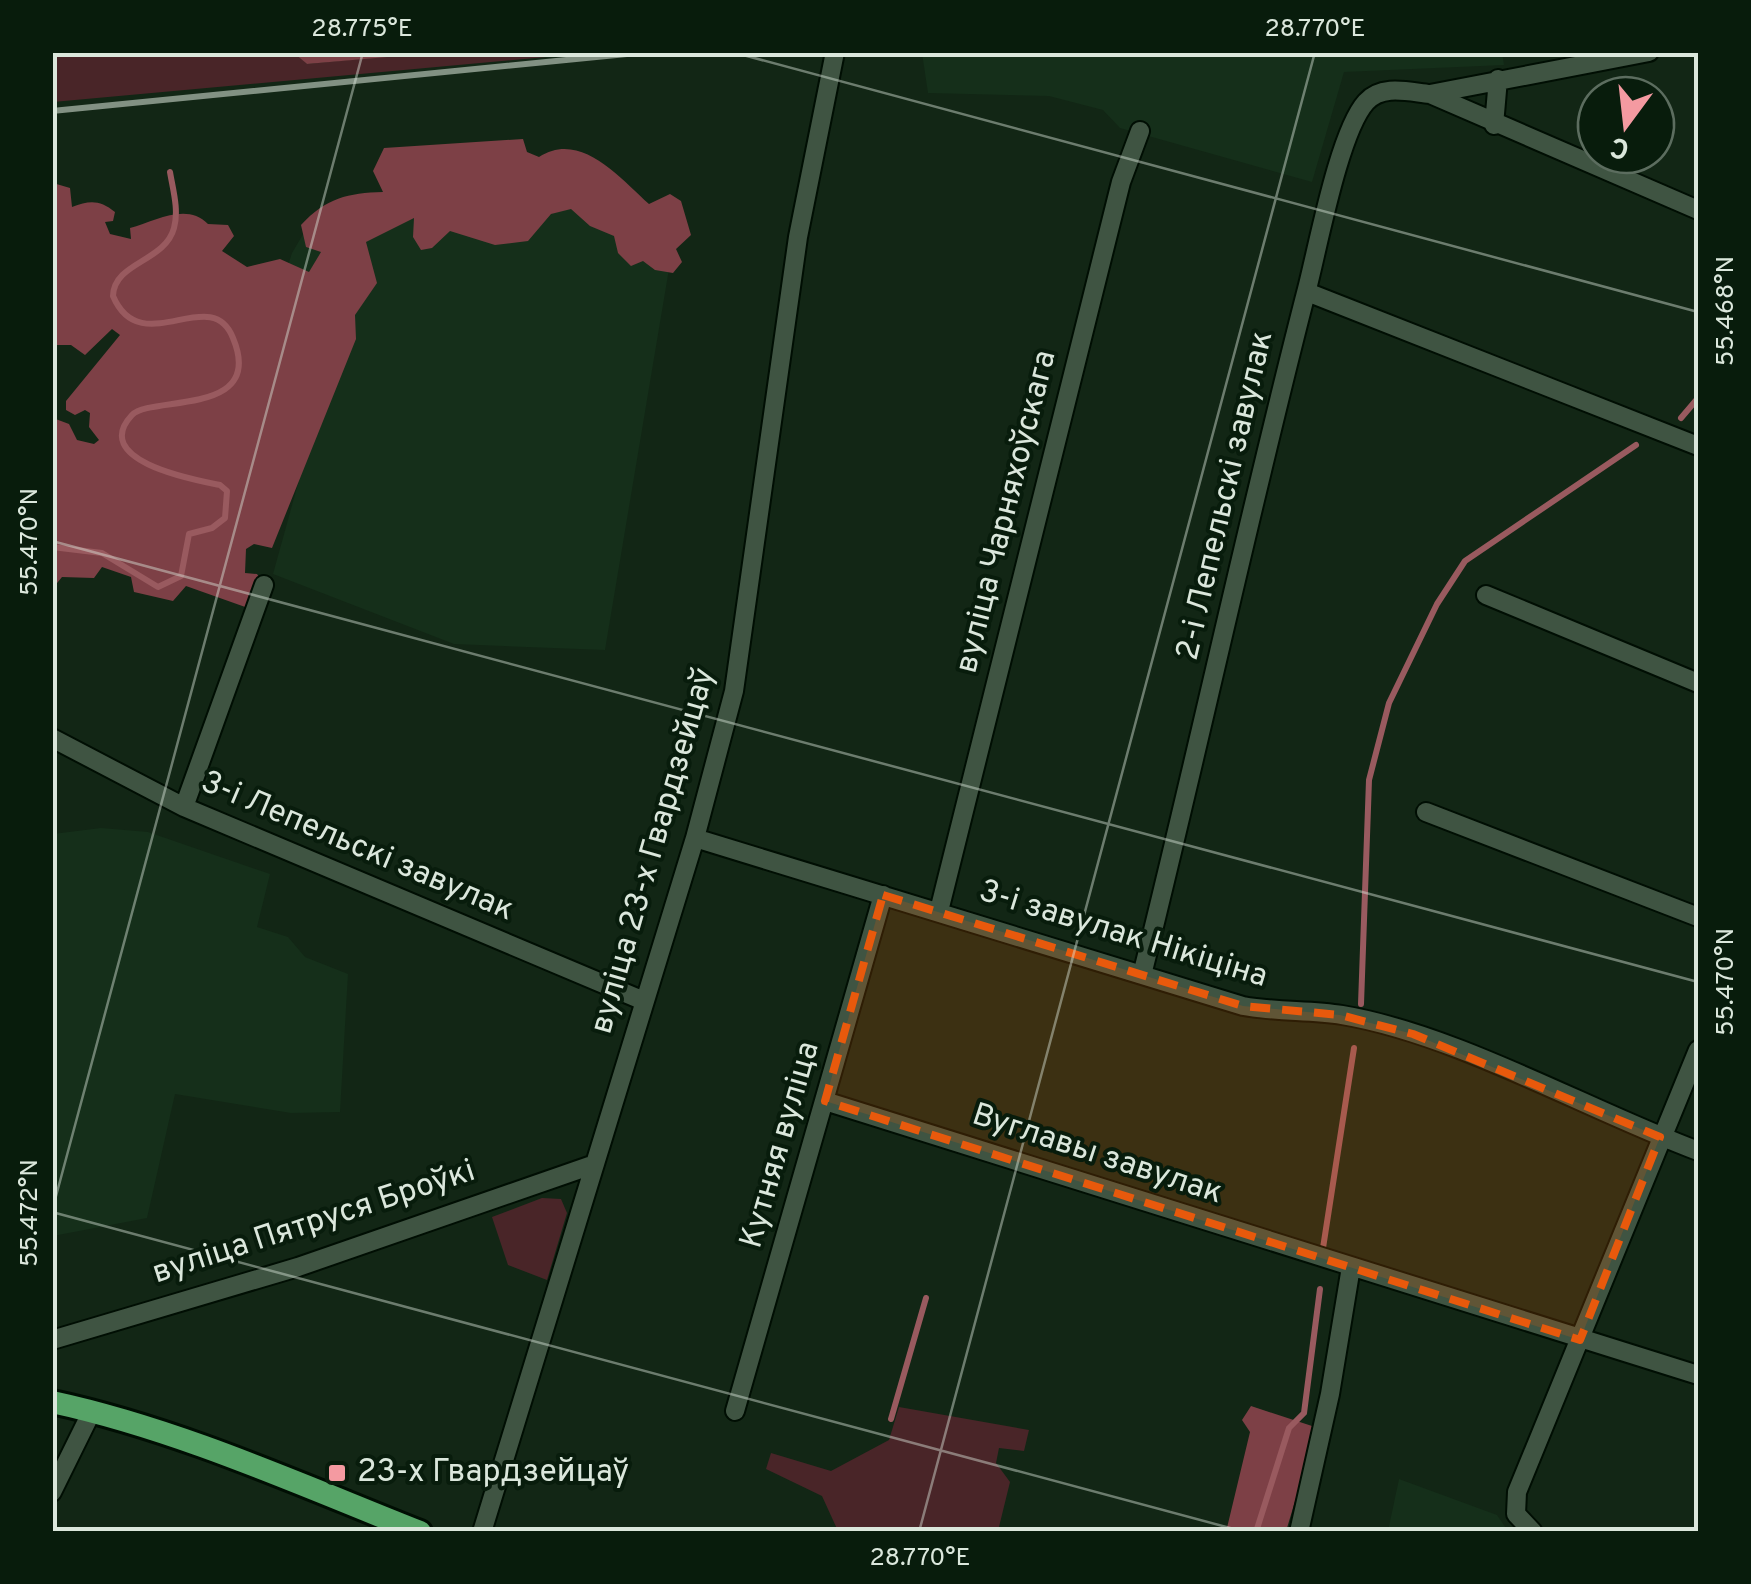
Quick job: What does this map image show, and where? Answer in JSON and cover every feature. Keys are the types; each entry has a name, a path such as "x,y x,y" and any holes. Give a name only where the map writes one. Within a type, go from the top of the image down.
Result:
{"main road":[{"path":"52,1402 92,1411 420,1532"}],"street":[{"name":"вуліца 23-х Гвардзейцаў","path":"482,1532 695,838 734,691 798,237 835,52"},
{"path":"1430,94 1649,52"},
{"path":"1494,124 1498,79"},
{"name":"2-і Лепельскі завулак","path":"1142,975 1194,768 1252,497 1358,112 1369,98 1390,90 1430,94"},
{"path":"1430,94 1698,210"},
{"name":"вуліца Чарняхоўскага","path":"939,911 1120,182 1140,131"},
{"path":"1306,292 1698,446"},
{"path":"184,807 264,585"},
{"path":"1486,595 1698,682"},
{"name":"3-і Лепельскі завулак","path":"52,738 184,807 644,1001"},
{"path":"1426,812 1698,917"},
{"name":"3-і завулак Нікіціна","path":"695,838 1243,1006 1290,1014 1340,1015 1413,1034 1698,1151"},
{"name":"Кутняя вуліца","path":"735,1411 883,895"},
{"path":"1533,1532 1516,1514 1516,1492 1698,1050"},
{"name":"Вуглавы завулак","path":"825,1101 1698,1375"},
{"name":"вуліца Пятруся Броўкі","path":"52,1340 298,1267 595,1164"},
{"path":"1299,1532 1330,1394 1351,1268"},
{"path":"52,1492 92,1411"}],"highlighted area":[{"path":"883,895 1243,1006 1340,1015 1413,1034 1660,1137 1580,1340 825,1101"}],"shaded area":[{"path":"294,52 307,64 433,52 590,53 53,102 52,53"},
{"path":"1502,52 1504,65 1344,72 1312,182 1120,128 1103,110 1049,96 928,93 922,53"},
{"path":"294,53 433,53 307,64"},
{"path":"523,139 527,152 539,157 569,149 598,160 649,204 670,194 681,201 691,235 676,249 682,262 673,273 655,270 643,261 631,266 618,253 614,236 590,226 571,209 551,214 528,241 495,245 450,231 432,248 421,250 413,237 414,218 366,242 377,283 355,315 356,339 272,548 254,544 246,549 245,573 257,574 262,582 248,608 186,586 173,601 134,592 131,577 102,567 94,578 62,577 53,588 53,418 69,424 77,440 94,444 99,440 89,427 90,413 85,410 75,415 66,410 66,401 120,335 112,329 85,355 71,345 53,345 53,183 70,188 72,207 95,202 115,212 113,221 105,222 110,234 131,239 130,228 170,215 190,214 208,224 228,225 234,236 222,251 247,267 280,259 309,272 321,252 306,247 301,225 338,199 383,192 373,171 384,148"},
{"path":"615,203 669,269 605,650 454,644 273,574 348,303 281,287 292,253 315,214"},
{"path":"101,828 148,832 270,874 257,927 288,937 305,957 348,974 340,1112 291,1113 175,1094 147,1218 53,1236 53,834"},
{"path":"542,1198 561,1199 567,1213 547,1280 508,1265 492,1217"},
{"path":"1251,1406 1312,1426 1313,1441 1287,1528 1226,1532 1250,1432 1242,1420"},
{"path":"899,1407 1029,1430 1024,1451 999,1448 996,1463 1010,1482 998,1531 838,1531 822,1496 766,1469 771,1453 831,1471 889,1440"},
{"path":"1399,1479 1497,1515 1508,1531 1388,1531"}],"waterway":[{"path":"52,547 102,553 158,587 181,576 189,534 212,528 225,518 227,491 220,485 150,465 124,445 122,431 132,415 143,409 221,392 234,381 239,363 233,338 223,323 209,317 140,323 125,314 113,296 122,276 169,239 176,214 170,172"},
{"path":"1681,418 1698,398"},
{"path":"1361,1004 1369,780 1389,703 1437,604 1465,561 1636,445"},
{"path":"1323,1248 1354,1048"},
{"path":"1256,1532 1289,1428 1304,1413 1320,1289"},
{"path":"891,1419 926,1298"}],"railway":[{"path":"52,111 647,52"}],"place":[{"name":"23-х Гвардзейцаў","path":"337,1473"}]}
